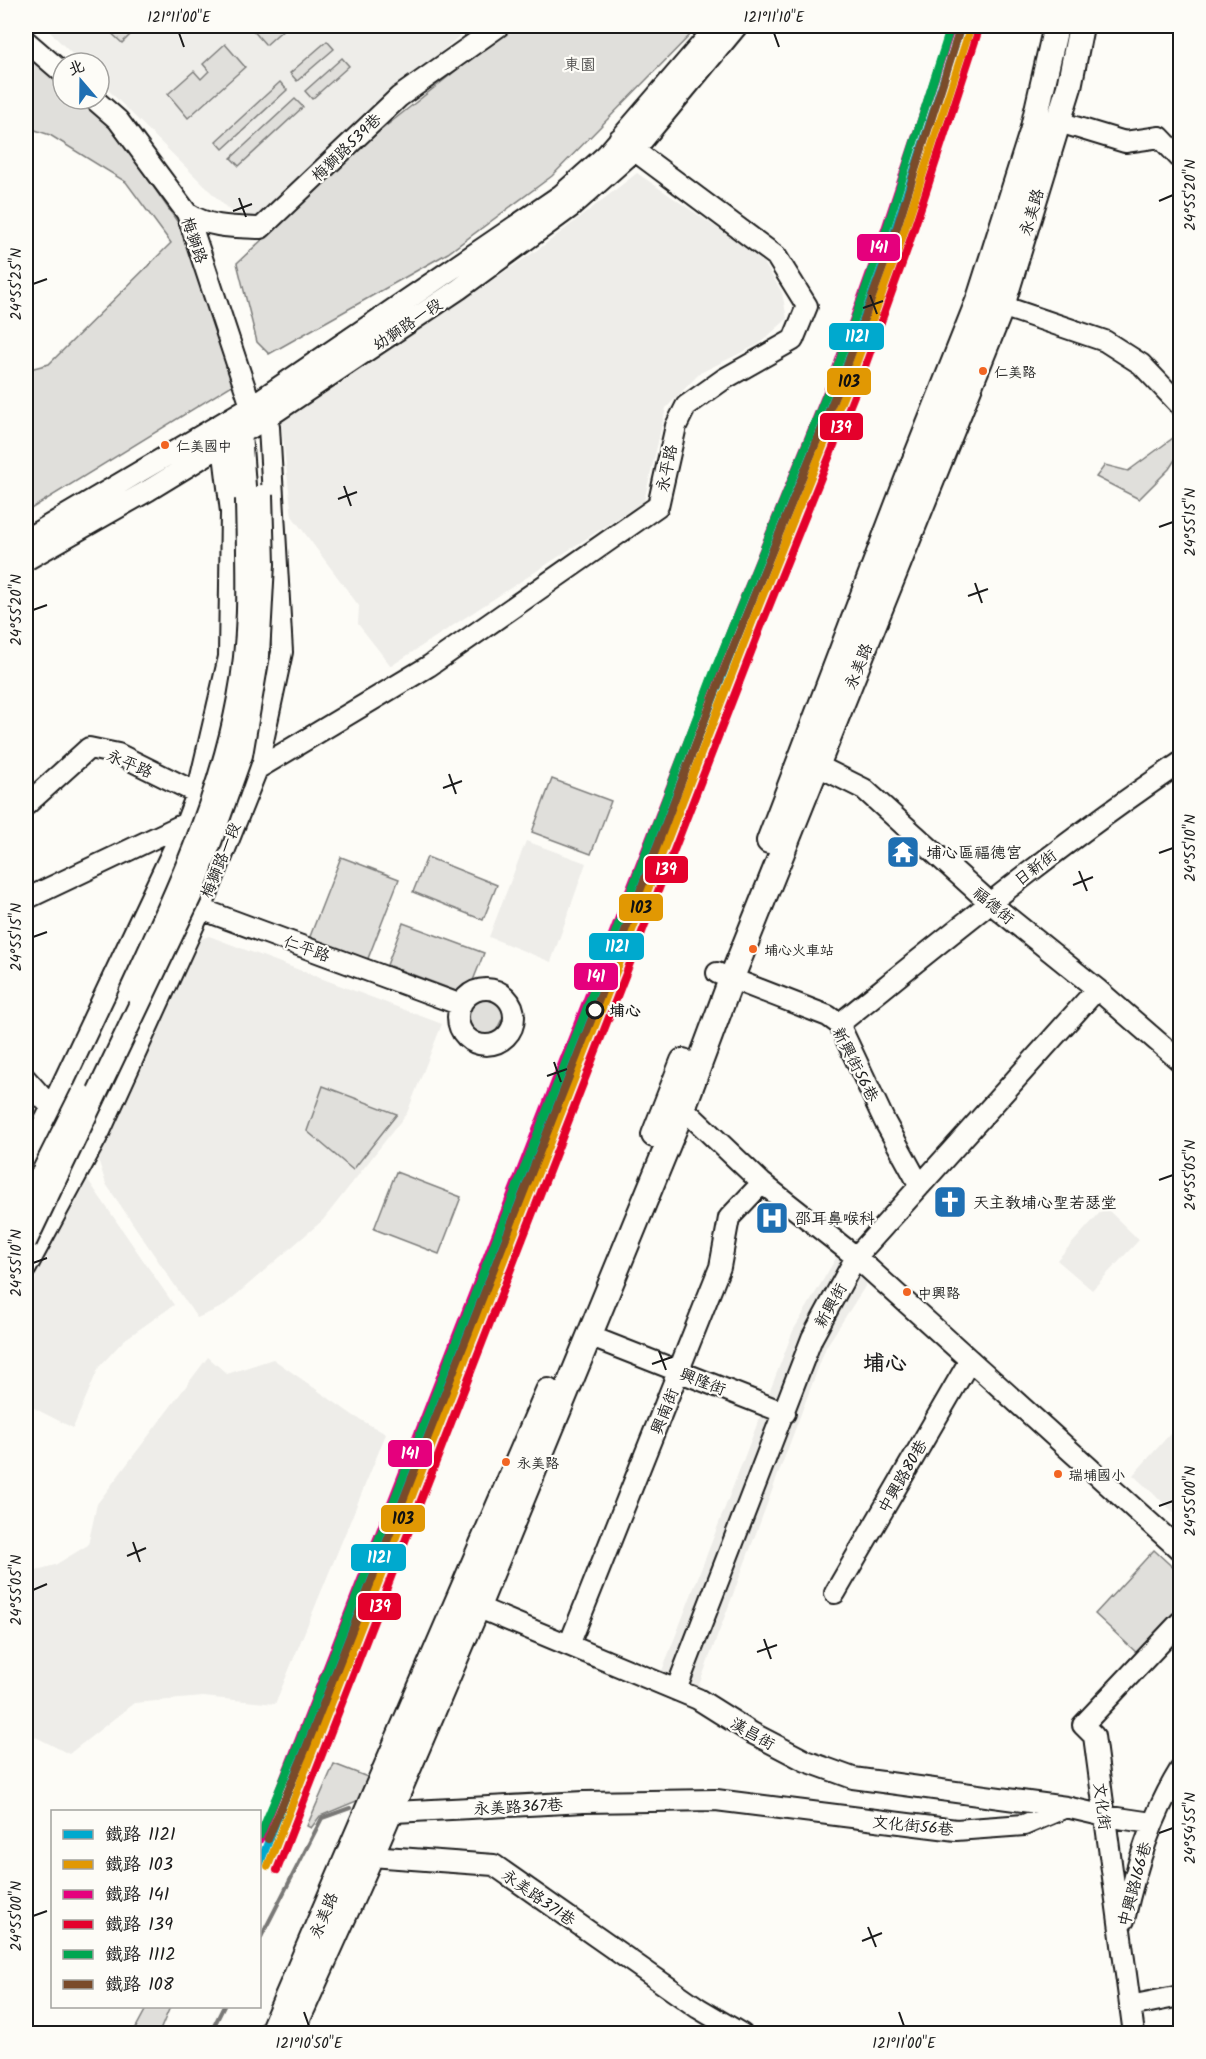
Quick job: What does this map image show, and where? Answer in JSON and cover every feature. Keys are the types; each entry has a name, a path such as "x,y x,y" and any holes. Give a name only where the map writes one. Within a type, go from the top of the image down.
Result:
{"main road":[{"path":"1047,118 1056,26"},
{"path":"1047,118 1070,87 1081,26"},
{"name":"永美路","path":"291,2034 361,1853 468,1603 675,1105 810,761 910,472 990,302 1047,118"},
{"name":"永美路","path":"468,1603 589,1336 635,1202"},
{"name":"永美路","path":"270,2034 361,1853"}],"street":[{"name":"梅獅路539巷","path":"187,213 201,222 226,227 261,228 399,97 499,26"},
{"name":"幼獅路一段","path":"626,146 717,26"},
{"name":"幼獅路一段","path":"26,539 257,413 561,195 595,166 626,146 737,26"},
{"path":"26,41 51,63"},
{"name":"梅獅路","path":"108,111 118,120 187,213 257,413"},
{"path":"1047,118 1125,142 1160,137 1180,158"},
{"name":"永平路","path":"257,769 429,666 658,506 676,426 687,406 724,379 793,340 807,306 776,256 724,215 626,146"},
{"path":"990,302 1106,341 1141,364 1180,405"},
{"name":"梅獅路一段","path":"26,1161 186,823 206,798 229,657 231,512 225,462 241,434 257,413"},
{"name":"梅獅路一段","path":"26,1203 108,1041 171,902 212,800 240,685 248,614 257,413"},
{"name":"梅獅路一段","path":"26,1268 100,1131 201,909 257,769 282,652 274,475 269,427 257,413"},
{"path":"26,560 241,434"},
{"name":"梅獅路一段","path":"26,1242 194,890 242,755 259,655 264,564 254,497 241,434"},
{"name":"永平路","path":"26,805 89,748 118,754 206,798"},
{"name":"福德街","path":"810,761 864,789 989,902 1097,989 1180,1061"},
{"name":"日新街","path":"839,1024 989,902 1125,799 1180,763"},
{"path":"206,798 257,769"},
{"path":"26,899 186,823"},
{"name":"仁平路","path":"154,890 460,1005"},
{"name":"新興街56巷","path":"725,975 828,1016 839,1024 885,1122 920,1186"},
{"name":"新興街","path":"676,1690 785,1413 812,1338 856,1257 1097,989"},
{"path":"26,1079 51,1107"},
{"path":"675,1105 762,1183 856,1257 1180,1550"},
{"name":"興南街","path":"569,1645 720,1267 729,1218 762,1183"},
{"name":"興隆街","path":"589,1336 785,1413"},
{"name":"中興路80巷","path":"835,1593 970,1360"},
{"name":"漢昌街","path":"468,1603 698,1699 752,1733 806,1761 853,1779 1066,1807"},
{"name":"文化街","path":"1134,2034 1095,1736 1083,1725 1180,1622"},
{"name":"中興路166巷","path":"1120,1935 1134,1876 1152,1823 1180,1770"},
{"name":"永美路367巷","path":"378,1813 670,1799"},
{"name":"文化街56巷","path":"670,1799 716,1800 956,1830 1024,1825 1066,1807"},
{"path":"1066,1807 1152,1823"},
{"name":"永美路371巷","path":"361,1853 494,1865 698,2008 742,2034"},
{"path":"1130,2006 1180,1996"}],"shaded area":[{"path":"44,26 471,26 383,102 262,215 243,218 229,210 111,93 111,51 69,51"},
{"path":"637,173 761,258 782,292 787,319 759,344 700,373 666,408 644,501 391,666 358,624 359,606 292,516 281,422 543,246"},
{"path":"526,841 586,863 551,962 489,937"},
{"path":"209,936 442,1024 407,1113 323,1220 222,1307 197,1318 106,1184 98,1159 196,941"},
{"path":"88,1180 174,1305 124,1340 99,1367 73,1428 26,1404 26,1291"},
{"path":"1105,1207 1139,1240 1092,1290 1057,1260"},
{"path":"839,1253 871,1277 826,1347 696,1693 660,1676 793,1331"},
{"path":"208,1357 227,1374 273,1359 354,1416 386,1434 275,1704 203,1697 134,1703 69,1754 26,1732 26,1573 55,1565 88,1545 97,1504"},
{"name":"瑞埔國小","path":"1180,1423 1180,1518 1133,1475"}],"green space":[{"path":"104,26 139,26 122,43"},
{"path":"287,26 266,45 250,27"},
{"name":"東園","path":"512,26 699,26 552,176 448,253 269,354 257,342 237,263 376,134"},
{"path":"327,41 334,49 297,81 290,73"},
{"path":"225,44 245,67 188,118 168,94 194,71 201,79 209,71 203,64"},
{"path":"26,52 51,73 51,111 96,111 109,122 181,227 234,384 26,512 26,370 49,364 171,243 126,182 50,135 26,127"},
{"path":"342,58 349,66 312,99 305,91"},
{"path":"280,82 287,90 223,149 216,141"},
{"path":"295,99 303,107 239,166 231,158"},
{"path":"1180,433 1180,452 1169,469 1139,499 1096,477 1105,465 1128,471"},
{"path":"552,779 611,801 591,854 532,832"},
{"path":"341,857 399,879 367,961 309,939"},
{"path":"427,857 497,885 483,920 413,892"},
{"path":"403,923 484,953 470,988 459,992 387,965"},
{"path":"484,996 497,1000 506,1011 494,1035 482,1037 471,1031 465,1020 471,1002"},
{"path":"323,1086 397,1114 353,1170 307,1131"},
{"path":"396,1172 461,1197 439,1254 374,1229"},
{"path":"1154,1550 1180,1574 1180,1608 1138,1654 1095,1614"},
{"path":"334,1764 370,1778 359,1800 320,1816 311,1828 307,1826"},
{"path":"146,2008 170,2008 159,2033 133,2033"}],"waterway":[{"path":"261,1937 322,1818 350,1808"},
{"path":"210,2034 223,2008"}],"rail line":[{"name":"1112","path":"261,1833 296,1750 584,1015 713,674 834,376 883,240 951,26"},
{"name":"141","path":"261,1836 737,614 834,374 881,241 952,26"},
{"name":"1121","path":"261,1860 745,617 842,377 890,244 961,26"},
{"name":"108","path":"268,1839 304,1753 592,1018 721,677 842,379 892,243 960,29"},
{"name":"103","path":"268,1866 753,620 850,380 899,247 970,29"},
{"name":"139","path":"277,1870 762,624 859,383 907,250 978,32"}],"place":[{"name":"仁美路","path":"983,371"},
{"name":"仁美國中","path":"165,445"},
{"name":"埔心區福德宮","path":"903,852"},
{"name":"埔心火車站","path":"753,949"},
{"name":"埔心","path":"595,1010"},
{"name":"天主教埔心聖若瑟堂","path":"950,1202"},
{"name":"邵耳鼻喉科","path":"772,1218"},
{"name":"中興路","path":"907,1292"},
{"name":"永美路","path":"506,1462"},
{"name":"瑞埔國小","path":"1058,1474"}],"district":[{"name":"埔心","path":"885,1362"}]}
